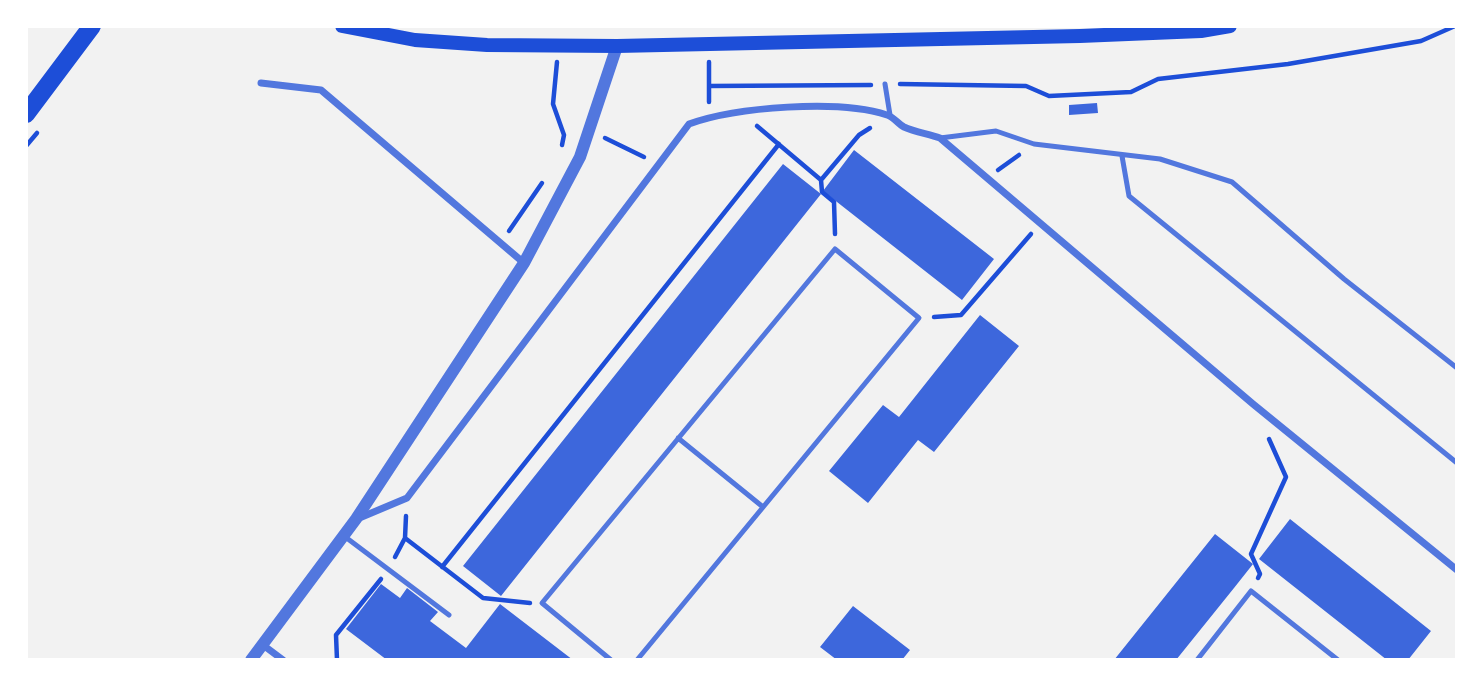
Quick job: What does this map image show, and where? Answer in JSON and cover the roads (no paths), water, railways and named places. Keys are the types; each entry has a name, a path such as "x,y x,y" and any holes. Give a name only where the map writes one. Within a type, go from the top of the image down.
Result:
{"main road":[{"path":"26,114 92,26"},
{"path":"342,26 415,40 487,45 617,46 1080,36 1201,32 1230,26"}],"street":[{"path":"251,660 356,519 524,263 580,157 617,46"},
{"path":"261,83 321,90 524,263"},
{"path":"356,519 407,498 689,124 740,111 810,108 865,110 890,115 903,127 940,138 1253,404 1457,570"},
{"path":"263,645 283,660"}],"lane":[{"path":"885,85 890,115"},
{"path":"940,138 996,131 1034,144 1160,159 1232,181 1344,279 1457,368"},
{"path":"1122,156 1129,196 1457,463"},
{"path":"611,660 542,603 835,249 919,318 637,660"},
{"path":"678,438 763,507"},
{"path":"344,536 449,615"},
{"path":"1197,660 1251,592 1338,660"}]}
